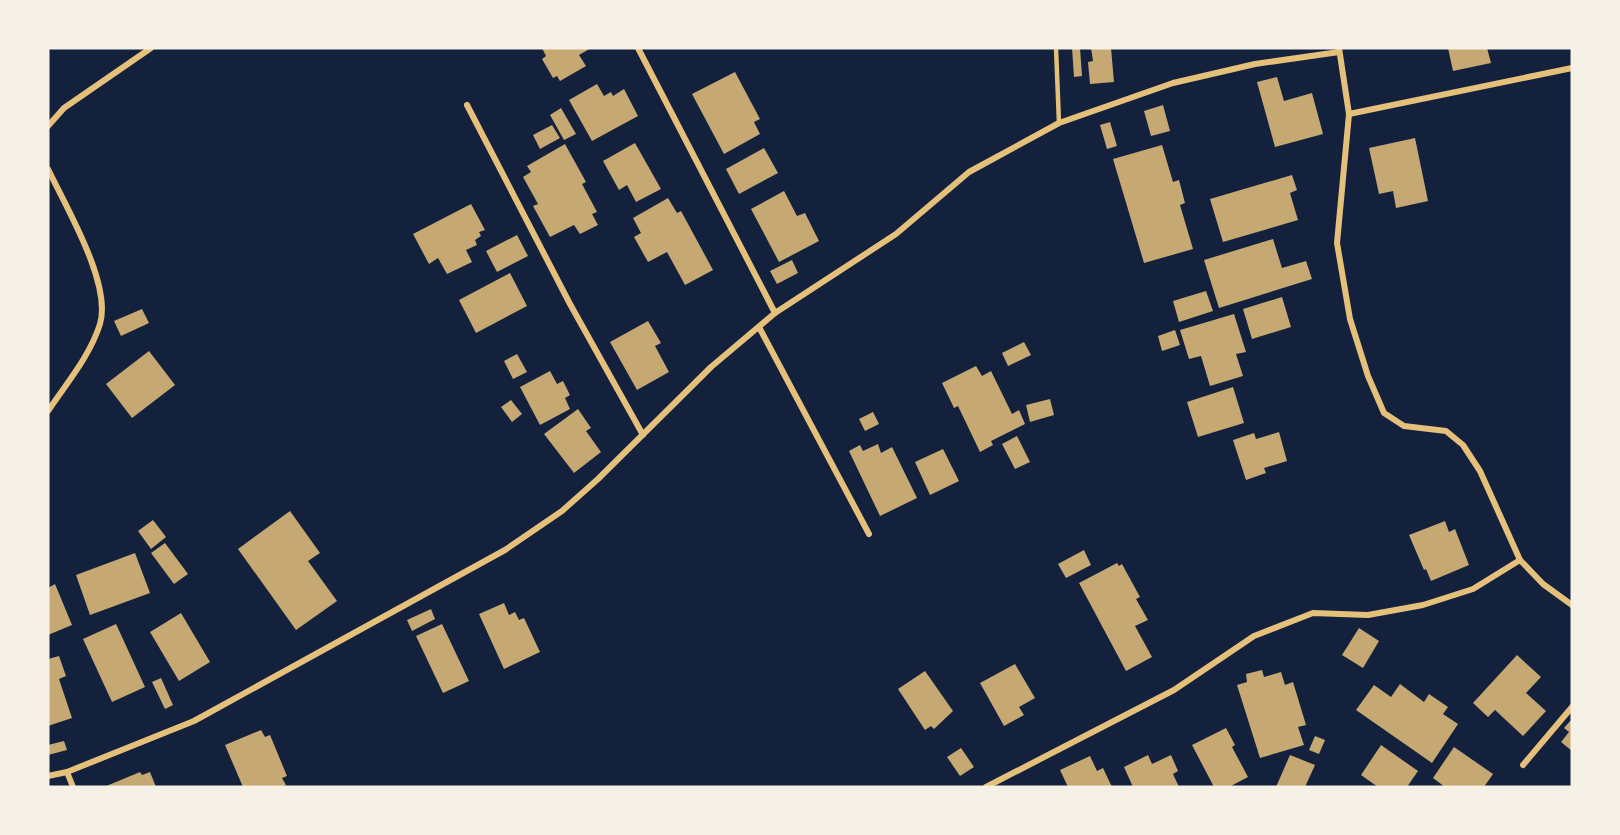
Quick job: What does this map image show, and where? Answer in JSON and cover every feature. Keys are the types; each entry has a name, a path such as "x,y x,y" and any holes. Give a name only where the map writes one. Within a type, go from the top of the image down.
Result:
{"street":[{"path":"48,126 64,108 151,48"},
{"path":"638,48 776,313"},
{"path":"48,776 67,772 194,721 505,550 562,511 711,368 776,313 896,234 969,172 1059,123 1173,83 1256,64 1339,50 1348,114 1337,243 1350,319 1368,376 1384,413 1404,426 1446,431 1463,445 1480,471 1520,560 1543,584 1572,605"},
{"path":"1348,114 1572,68"},
{"path":"467,105 570,304 643,435"},
{"path":"48,169 100,280 100,322 86,355 48,411"},
{"path":"759,327 869,534"},
{"path":"986,787 1174,690 1254,636 1313,613 1368,615 1423,605 1473,589 1520,560"},
{"path":"1522,765 1572,707"},
{"path":"67,772 73,787"}],"lane":[{"path":"1056,48 1059,123"}],"building":[{"path":"542,48 591,48 579,55 586,66 560,81 557,76 553,78 542,59 546,56"},
{"path":"1072,48 1080,48 1082,76 1074,77"},
{"path":"1091,48 1111,48 1114,82 1090,84 1088,62 1093,61"},
{"path":"1448,48 1487,48 1491,63 1453,71"},
{"path":"735,72 760,119 754,122 760,134 724,154 692,94"},
{"path":"1277,77 1284,101 1312,93 1323,134 1275,147 1257,82"},
{"path":"597,84 604,96 611,92 613,96 624,89 638,116 592,141 569,100"},
{"path":"1163,105 1170,131 1151,136 1144,111"},
{"path":"561,108 576,134 564,140 550,115"},
{"path":"1110,122 1117,146 1107,149 1100,125"},
{"path":"552,125 560,138 540,149 533,135"},
{"path":"1415,138 1428,201 1396,208 1393,191 1379,194 1369,148"},
{"path":"635,143 661,189 636,202 627,185 619,190 603,161"},
{"path":"565,144 586,182 582,184 597,212 592,214 598,225 580,234 574,225 550,237 533,206 538,204 523,177 531,172 527,166"},
{"path":"1162,145 1173,182 1179,180 1185,203 1180,205 1193,249 1144,263 1113,159"},
{"path":"764,148 778,173 739,194 726,169"},
{"path":"1292,175 1297,190 1290,193 1298,220 1223,242 1210,199"},
{"path":"784,191 797,216 805,213 819,241 779,262 751,209"},
{"path":"668,198 677,213 681,211 713,270 685,285 667,252 648,262 634,237 641,233 633,218"},
{"path":"471,204 485,230 479,232 481,236 475,240 477,245 466,250 472,262 447,274 438,258 429,264 413,234"},
{"path":"517,235 528,256 497,272 486,251"},
{"path":"1273,239 1282,268 1306,261 1312,279 1219,308 1204,260"},
{"path":"792,260 798,273 777,284 770,271"},
{"path":"510,273 527,306 476,333 459,300"},
{"path":"1206,291 1213,311 1179,322 1173,301"},
{"path":"1282,297 1291,327 1252,339 1243,309"},
{"path":"142,309 149,323 121,336 114,321"},
{"path":"1234,314 1246,352 1236,354 1243,376 1210,386 1201,356 1189,359 1180,330"},
{"path":"648,321 661,343 655,346 669,372 637,390 610,342"},
{"path":"1175,330 1180,345 1162,351 1158,336"},
{"path":"1024,342 1031,355 1008,366 1002,353"},
{"path":"149,351 175,385 132,418 106,384"},
{"path":"517,354 527,372 513,379 504,361"},
{"path":"976,366 982,376 991,371 1012,414 1019,410 1025,424 991,441 993,445 980,452 958,406 954,408 942,383"},
{"path":"550,371 557,384 563,381 570,395 565,398 570,409 540,425 520,387"},
{"path":"1233,387 1244,423 1198,437 1187,402"},
{"path":"1050,399 1054,415 1030,422 1026,405"},
{"path":"511,400 522,414 512,422 501,407"},
{"path":"578,409 591,428 586,431 601,452 574,473 544,434"},
{"path":"873,412 879,424 865,431 859,419"},
{"path":"1279,432 1287,461 1264,468 1266,473 1246,480 1233,440 1254,433 1256,439"},
{"path":"1017,436 1030,462 1015,469 1002,444"},
{"path":"878,444 881,453 892,447 917,498 880,516 849,451 860,445 863,451"},
{"path":"943,449 959,481 930,495 915,462"},
{"path":"290,511 320,553 308,561 337,601 296,630 238,549"},
{"path":"153,520 166,537 151,549 138,531"},
{"path":"1445,521 1449,532 1455,529 1469,565 1431,581 1409,535"},
{"path":"165,543 188,574 174,584 151,553"},
{"path":"1084,550 1091,565 1066,578 1058,564"},
{"path":"135,553 150,593 90,615 76,575"},
{"path":"1117,563 1119,566 1122,564 1140,597 1136,599 1148,620 1135,626 1152,657 1126,671 1079,583"},
{"path":"55,584 72,625 48,635 48,588"},
{"path":"504,603 509,615 515,612 519,620 524,618 540,652 504,669 479,614"},
{"path":"431,609 435,619 412,631 407,620"},
{"path":"181,613 210,662 179,681 150,632"},
{"path":"116,624 145,687 112,702 83,639"},
{"path":"442,624 469,681 443,693 416,636"},
{"path":"1359,628 1379,641 1363,668 1342,655"},
{"path":"1517,655 1541,677 1526,693 1546,711 1523,736 1495,710 1488,717 1473,703"},
{"path":"59,656 66,676 59,679 72,718 48,726 48,659"},
{"path":"1015,664 1035,698 1019,707 1024,715 1004,726 980,683"},
{"path":"1262,670 1264,677 1281,672 1285,685 1293,682 1306,725 1298,727 1304,745 1260,758 1237,685 1247,682 1246,674"},
{"path":"925,671 953,711 934,729 931,726 925,730 898,689"},
{"path":"161,678 173,705 165,709 152,682"},
{"path":"1400,684 1424,702 1429,694 1448,707 1443,714 1458,724 1432,763 1356,710 1374,685 1391,697"},
{"path":"1572,719 1572,751 1561,742 1569,732 1564,728"},
{"path":"1226,728 1235,745 1232,747 1248,777 1229,787 1214,787 1192,745"},
{"path":"261,730 265,737 270,735 287,776 282,778 286,785 243,787 225,745"},
{"path":"1315,736 1325,740 1319,754 1309,750"},
{"path":"64,741 67,750 48,755 48,745"},
{"path":"1381,745 1418,771 1407,787 1378,787 1361,775"},
{"path":"1454,747 1493,774 1484,787 1445,787 1433,778"},
{"path":"961,748 974,767 960,776 947,757"},
{"path":"1148,755 1152,764 1171,755 1178,771 1173,774 1179,787 1133,787 1124,767"},
{"path":"1290,755 1315,765 1305,787 1276,787"},
{"path":"1090,756 1097,771 1103,768 1112,787 1068,787 1060,770"},
{"path":"140,772 142,775 150,772 156,787 104,787"}]}
